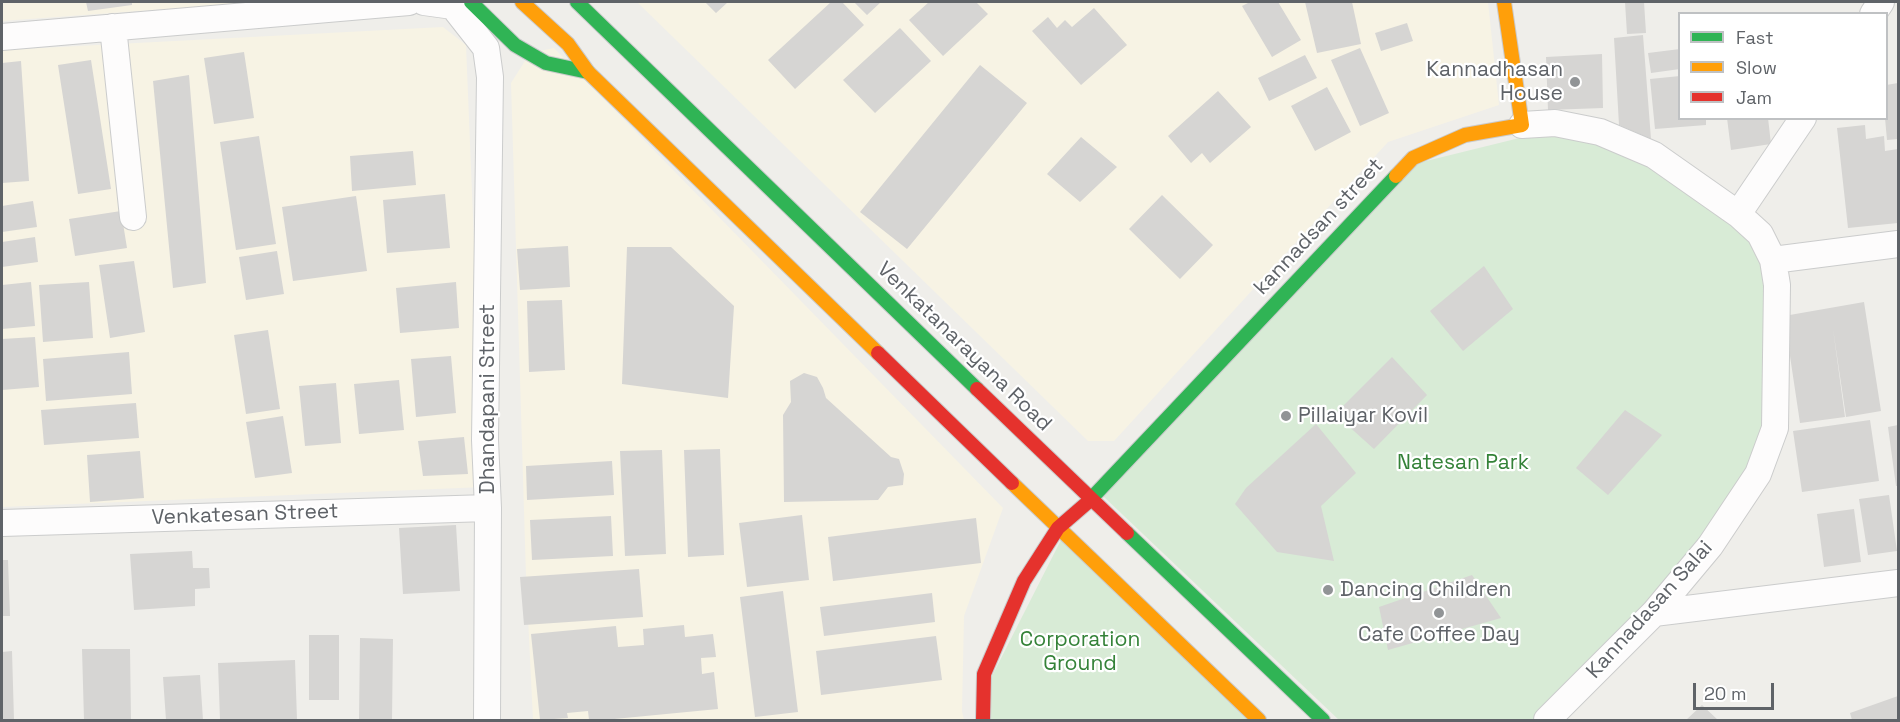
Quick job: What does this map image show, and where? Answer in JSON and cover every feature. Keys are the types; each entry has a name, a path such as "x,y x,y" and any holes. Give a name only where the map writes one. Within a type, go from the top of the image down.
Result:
{"main road":[{"path":"471,2 515,45 546,63 588,72"},
{"name":"Venkatanarayana Road","path":"577,2 1323,720"},
{"path":"1504,2 1522,125"},
{"path":"504,32 530,4 568,44 588,72 1259,720"},
{"name":"kannadsan street","path":"983,720 984,674 1024,581 1058,528 1091,499 1413,158 1465,135 1522,125"}],"street":[{"path":"2,37 409,2"},
{"path":"424,2 453,6 504,32"},
{"path":"113,27 133,217"},
{"name":"Dhandapani Street","path":"487,720 488,508 485,440 490,77 504,32"},
{"path":"1738,214 1802,120"},
{"name":"Kannadasan Salai","path":"1522,125 1555,123 1600,132 1654,154 1738,214 1760,234 1773,260 1777,285 1775,428 1758,474 1716,537 1653,613 1547,720"},
{"path":"1773,260 1899,244"},
{"name":"Venkatesan Street","path":"2,523 488,508"},
{"path":"1653,613 1899,583"}],"shaded area":[{"path":"2,2 262,2 2,21"},
{"path":"637,2 1488,2 1499,105 1388,142 1114,441 1088,441"},
{"path":"443,27 466,45 484,487 2,507 2,50"},
{"path":"554,48 1003,508 964,616 962,711 964,720 533,720 526,576 511,83 530,53"}],"green space":[{"name":"Natesan Park","path":"1556,129 1660,152 1758,226 1782,365 1755,482 1541,720 1339,720 1103,496 1418,163"},
{"name":"Corporation Ground","path":"1061,540 1255,720 990,720 990,680"}],"building":[{"path":"86,2 132,2 132,5 88,11"},
{"path":"705,2 728,2 716,13"},
{"path":"831,2 842,2 864,25 795,89 768,60"},
{"path":"854,2 881,2 867,15"},
{"path":"929,2 976,2 988,14 943,56 909,20"},
{"path":"1250,2 1278,2 1301,40 1272,57 1242,6"},
{"path":"1305,2 1352,2 1361,44 1317,53"},
{"path":"1625,2 1644,2 1646,33 1627,34"},
{"path":"1094,8 1127,45 1081,85 1032,31 1048,17 1057,28 1065,20 1072,27"},
{"path":"1407,23 1413,41 1381,51 1375,33"},
{"path":"900,28 931,61 875,113 843,80"},
{"path":"1643,35 1651,139 1619,125 1614,38"},
{"path":"1360,48 1389,113 1360,126 1331,60"},
{"path":"1678,49 1678,69 1651,73 1648,53"},
{"path":"244,52 254,118 214,124 204,58"},
{"name":"Kannadhasan House","path":"1602,54 1603,108 1548,110 1546,57"},
{"path":"1305,55 1317,78 1269,101 1258,78"},
{"path":"91,60 111,189 78,194 58,65"},
{"path":"21,61 29,181 2,183 2,63"},
{"path":"980,65 1027,103 907,249 860,212"},
{"path":"189,75 206,283 173,288 153,81"},
{"path":"1678,76 1678,120 1706,120 1706,125 1655,129 1650,79"},
{"path":"1898,83 1898,139 1887,140 1885,120 1888,120 1888,85"},
{"path":"1327,87 1351,132 1315,151 1291,106"},
{"path":"1218,91 1251,127 1210,163 1202,153 1191,163 1168,136"},
{"path":"1727,120 1768,120 1771,144 1731,150"},
{"path":"1865,125 1866,139 1884,136 1885,151 1898,149 1898,223 1848,228 1837,128"},
{"path":"259,136 276,244 236,250 220,142"},
{"path":"1081,137 1117,167 1080,202 1047,174"},
{"path":"413,151 416,185 352,191 350,156"},
{"path":"445,194 450,248 387,253 383,200"},
{"path":"1162,195 1213,245 1180,279 1129,229"},
{"path":"356,196 367,271 293,281 282,207"},
{"path":"33,201 37,227 2,232 2,206"},
{"path":"121,211 127,248 75,256 69,219"},
{"path":"35,237 38,262 2,267 2,242"},
{"path":"568,246 570,287 520,290 517,249"},
{"path":"627,247 671,247 734,306 728,398 622,384"},
{"path":"277,251 284,294 246,300 239,257"},
{"path":"134,261 145,332 110,338 99,265"},
{"path":"1484,266 1513,309 1463,351 1430,311"},
{"path":"31,282 35,326 2,329 2,285"},
{"path":"89,282 93,338 43,342 39,285"},
{"path":"456,282 459,328 400,333 396,288"},
{"path":"562,300 565,370 529,372 527,301"},
{"path":"1864,302 1881,411 1846,417 1833,329 1845,417 1800,423 1784,316"},
{"path":"268,330 280,409 246,414 234,335"},
{"path":"35,337 39,387 2,390 2,339"},
{"path":"129,352 132,394 46,401 43,359"},
{"path":"451,356 456,413 416,417 411,359"},
{"path":"1392,357 1427,395 1374,449 1335,414"},
{"path":"804,373 817,377 826,398 891,457 899,459 904,474 903,485 888,487 878,500 784,502 783,415 791,402 790,381"},
{"path":"399,380 404,430 359,434 354,384"},
{"path":"336,383 341,443 305,446 299,386"},
{"path":"136,403 139,438 44,445 41,410"},
{"path":"1625,410 1662,435 1608,495 1576,468"},
{"path":"283,416 292,473 255,478 246,422"},
{"path":"1870,420 1879,481 1802,492 1793,431"},
{"path":"1316,424 1356,473 1321,506 1334,561 1277,552 1235,504 1246,488"},
{"path":"1898,425 1898,486 1896,486 1888,427"},
{"path":"464,437 468,474 423,476 418,441"},
{"path":"720,449 724,555 688,557 684,450"},
{"path":"662,450 666,554 625,556 620,451"},
{"path":"140,451 144,498 90,502 87,455"},
{"path":"612,461 614,495 527,500 526,466"},
{"path":"1889,495 1897,551 1868,555 1859,499"},
{"path":"1854,509 1861,562 1824,567 1817,514"},
{"path":"802,515 809,580 747,587 739,523"},
{"path":"611,516 613,556 532,560 530,520"},
{"path":"976,518 981,563 833,581 828,537"},
{"path":"456,525 460,591 403,594 399,528"},
{"path":"192,551 193,568 209,568 210,588 195,589 195,606 134,610 130,554"},
{"path":"2,560 8,560 10,616 2,616"},
{"path":"639,569 643,617 524,625 520,577"},
{"name":"Cafe Coffee Day","path":"1472,575 1501,618 1388,650 1379,607"},
{"path":"783,591 798,712 755,717 740,597"},
{"path":"932,593 935,622 824,636 820,607"},
{"path":"684,625 685,637 713,634 716,657 701,658 702,674 714,672 718,709 604,720 589,720 588,711 567,713 568,718 540,720 531,634 616,626 618,647 644,645 643,629"},
{"path":"309,635 339,635 339,700 309,700"},
{"path":"936,636 942,680 821,695 816,651"},
{"path":"360,638 393,639 392,720 359,720"},
{"path":"82,649 130,649 131,720 84,720"},
{"path":"12,651 14,720 2,720 2,652"},
{"path":"295,660 297,720 220,720 218,663"},
{"path":"200,675 203,720 166,720 163,677"},
{"path":"1898,696 1898,720 1852,720 1850,713"},
{"path":"1702,705 1718,720 1686,720"}],"traffic: fast":[{"path":"471,2 515,45 546,63 588,72"},
{"path":"577,2 977,389"},
{"path":"1088,502 1396,176"},
{"path":"1127,533 1323,720"}],"traffic: slow":[{"path":"522,2 568,44 588,72 878,353"},
{"path":"1396,176 1413,158 1465,135 1522,125 1504,2"},
{"path":"1012,483 1259,720"}],"traffic: jam":[{"path":"878,353 1012,483"},
{"path":"977,389 1127,533"},
{"path":"983,720 984,674 1024,581 1058,528 1088,502"}],"place":[{"name":"Kannadhasan House","path":"1575,82"},
{"name":"Pillaiyar Kovil","path":"1286,416"},
{"name":"Dancing Children","path":"1328,590"},
{"name":"Cafe Coffee Day","path":"1439,613"}]}
